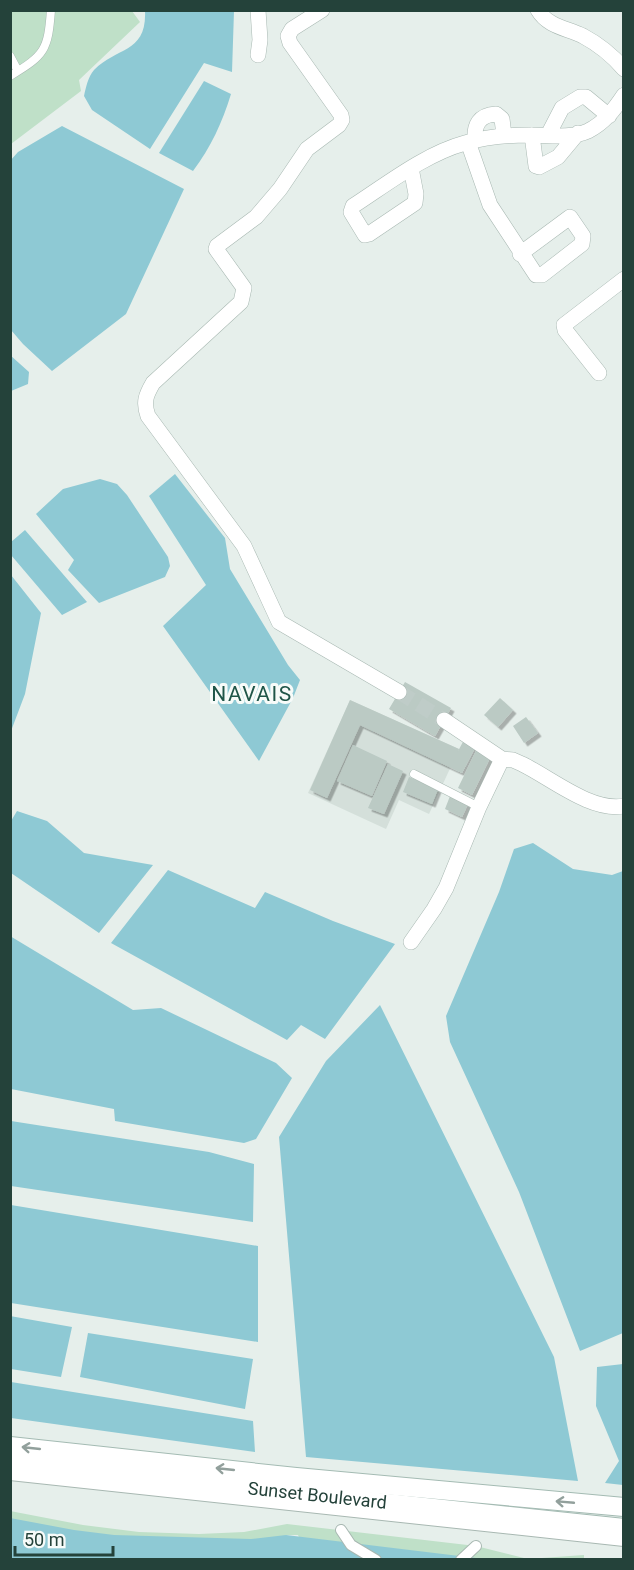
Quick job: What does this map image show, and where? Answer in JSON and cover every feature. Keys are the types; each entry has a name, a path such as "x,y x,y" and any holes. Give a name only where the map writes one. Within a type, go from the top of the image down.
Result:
{"main road":[{"name":"Sunset Boulevard","path":"10,1446 296,1477 624,1507"},
{"name":"Sunset Boulevard","path":"10,1463 624,1528"}],"street":[{"path":"258,10 260,40 258,55"},
{"path":"322,10 292,29 288,36 290,43 341,115 342,120 339,125 307,148 280,189 256,217 217,246 216,249 244,288 241,303 153,383 146,394 144,405 148,416 244,546 279,622 399,692"},
{"path":"538,10 548,22 600,46 624,69"},
{"path":"411,168 416,194 414,203 369,234 365,234 351,212 353,206 411,168 471,141 504,135 586,132 609,116 624,95"},
{"path":"548,135 561,108 580,97 586,97 609,116"},
{"path":"504,135 502,119 496,114 489,114 478,122 471,141 490,205 520,254"},
{"path":"532,135 536,166 539,167 558,158 578,133"},
{"path":"599,374 565,330 564,325 624,279"},
{"path":"444,720 502,759 522,764 599,805 624,806"},
{"path":"411,942 446,888 479,807 502,759"},
{"path":"10,1475 624,1541"},
{"path":"341,1530 351,1545 376,1560"},
{"path":"461,1560 477,1546"}],"lane":[{"path":"10,56 14,73 33,62 49,38 51,10"},
{"path":"414,774 479,807"}],"shaded area":[{"path":"350,700 459,749 429,814 399,800 386,829 308,793"}],"green space":[{"path":"11,11 132,11 140,22 79,80 81,91 11,144"},
{"path":"10,1511 83,1525 139,1532 199,1534 244,1532 287,1524 476,1546 528,1559 584,1555 584,1559 376,1560 304,1549 298,1535 286,1535 281,1541 11,1544"}],"water":[{"path":"145,11 234,11 232,72 204,63 150,149 92,110 84,96 94,70 136,42 144,25"},
{"path":"204,81 231,94 215,134 193,171 159,153"},
{"path":"62,126 184,189 126,314 52,371 11,330 10,161 18,152"},
{"path":"10,355 29,372 28,384 11,391"},
{"path":"175,474 225,538 230,569 288,665 300,680 293,698 259,761 163,626 206,585 149,496"},
{"path":"100,479 117,484 127,495 168,557 170,566 165,577 99,603 68,570 74,560 36,514 63,489"},
{"path":"25,530 87,602 62,615 11,555 11,542"},
{"path":"11,575 41,613 25,694 11,731"},
{"path":"17,811 47,821 84,853 153,865 99,933 11,873 11,821"},
{"path":"533,843 573,869 612,875 623,871 623,1333 580,1351 519,1192 450,1042 446,1016 499,892 514,849"},
{"path":"168,870 255,908 265,892 395,944 325,1039 301,1025 287,1040 111,943"},
{"path":"10,936 133,1010 161,1008 276,1063 292,1078 256,1139 244,1143 115,1121 114,1109 11,1089"},
{"path":"380,1005 554,1357 578,1481 306,1457 279,1137 326,1061"},
{"path":"11,1121 209,1152 254,1164 253,1222 11,1186"},
{"path":"11,1205 258,1246 258,1342 11,1303"},
{"path":"10,1316 72,1327 61,1377 11,1369"},
{"path":"88,1333 253,1359 245,1409 80,1377"},
{"path":"624,1364 623,1485 605,1483 619,1461 596,1406 597,1367"},
{"path":"11,1382 253,1421 255,1452 11,1418"},
{"path":"10,1518 114,1535 251,1539 286,1535 484,1559 11,1559"}],"building":[{"path":"405,682 451,708 435,736 389,709"},
{"path":"500,698 513,710 498,727 484,715"},
{"path":"350,700 459,749 456,755 466,736 478,742 462,773 360,725 327,798 310,790"},
{"path":"526,717 538,733 524,743 513,726"},
{"path":"353,745 387,761 372,796 337,781"},
{"path":"477,749 491,756 472,795 458,788"},
{"path":"388,764 403,771 384,814 368,808"},
{"path":"409,777 438,789 432,804 403,792"},
{"path":"450,796 468,804 462,817 445,809"}],"tunnel":[{"path":"399,692 444,720"}],"district":[{"name":"NAVAIS","path":"252,694"}]}
